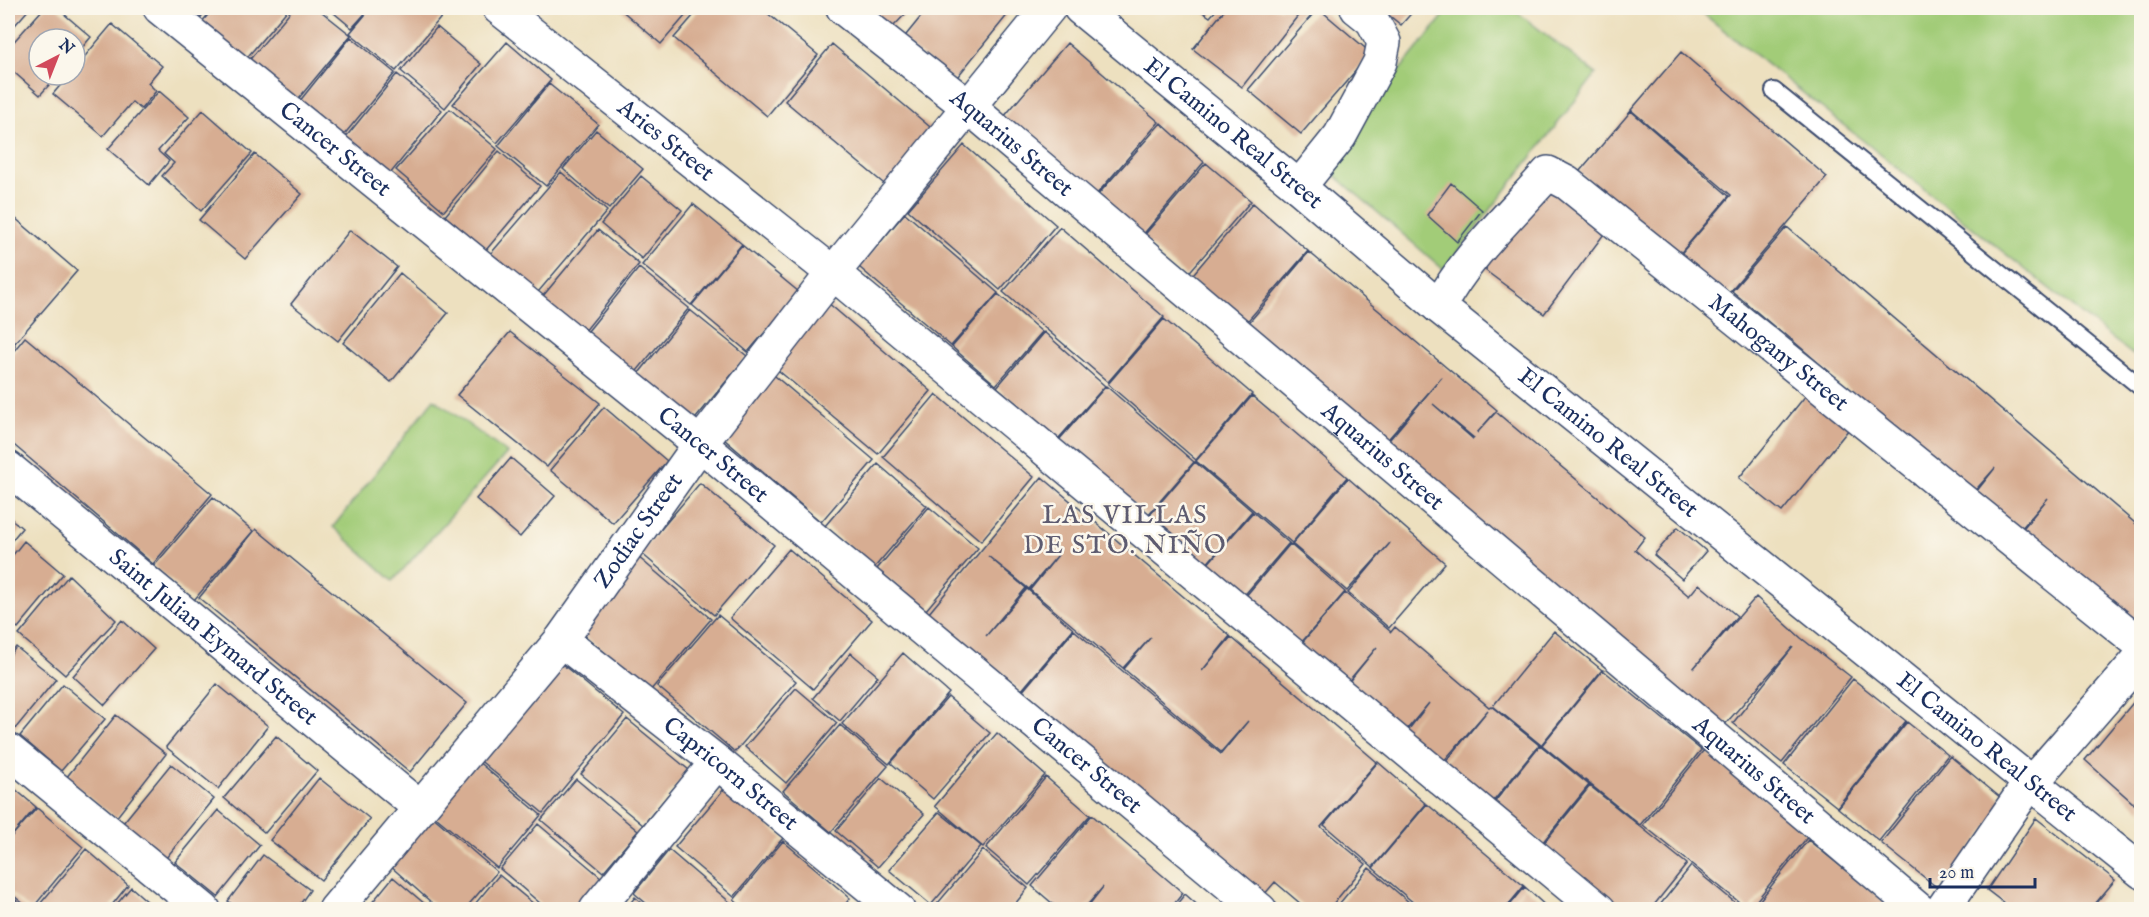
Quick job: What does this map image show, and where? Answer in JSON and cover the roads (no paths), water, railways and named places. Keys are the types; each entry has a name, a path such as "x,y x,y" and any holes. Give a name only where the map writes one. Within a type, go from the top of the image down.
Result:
{"street":[{"name":"Cancer Street","path":"160,8 700,444 1260,909"},
{"name":"Aries Street","path":"499,8 833,273 1599,909"},
{"name":"Aquarius Street","path":"843,8 970,108 1919,909"},
{"name":"Zodiac Street","path":"335,909 561,640 700,444 833,273 970,108 1049,8"},
{"name":"El Camino Real Street","path":"1080,8 1299,187 1439,307 2142,872"},
{"path":"1299,187 1340,136 1380,62 1384,42 1372,20 1357,8"},
{"name":"Mahogany Street","path":"1439,307 1449,287 1474,256 1548,173 1576,190 2142,645"},
{"name":"Saint Julian Eymard Street","path":"8,468 419,807"},
{"name":"Capricorn Street","path":"561,640 717,762 882,904"},
{"path":"1942,909 2022,794 2142,656"},
{"path":"8,750 204,909"},
{"path":"596,909 717,762"}],"lane":[{"path":"1774,91 2142,388"}],"district":[{"name":"LAS VILLAS DE STO. NIÑO","path":"1125,530"}]}
